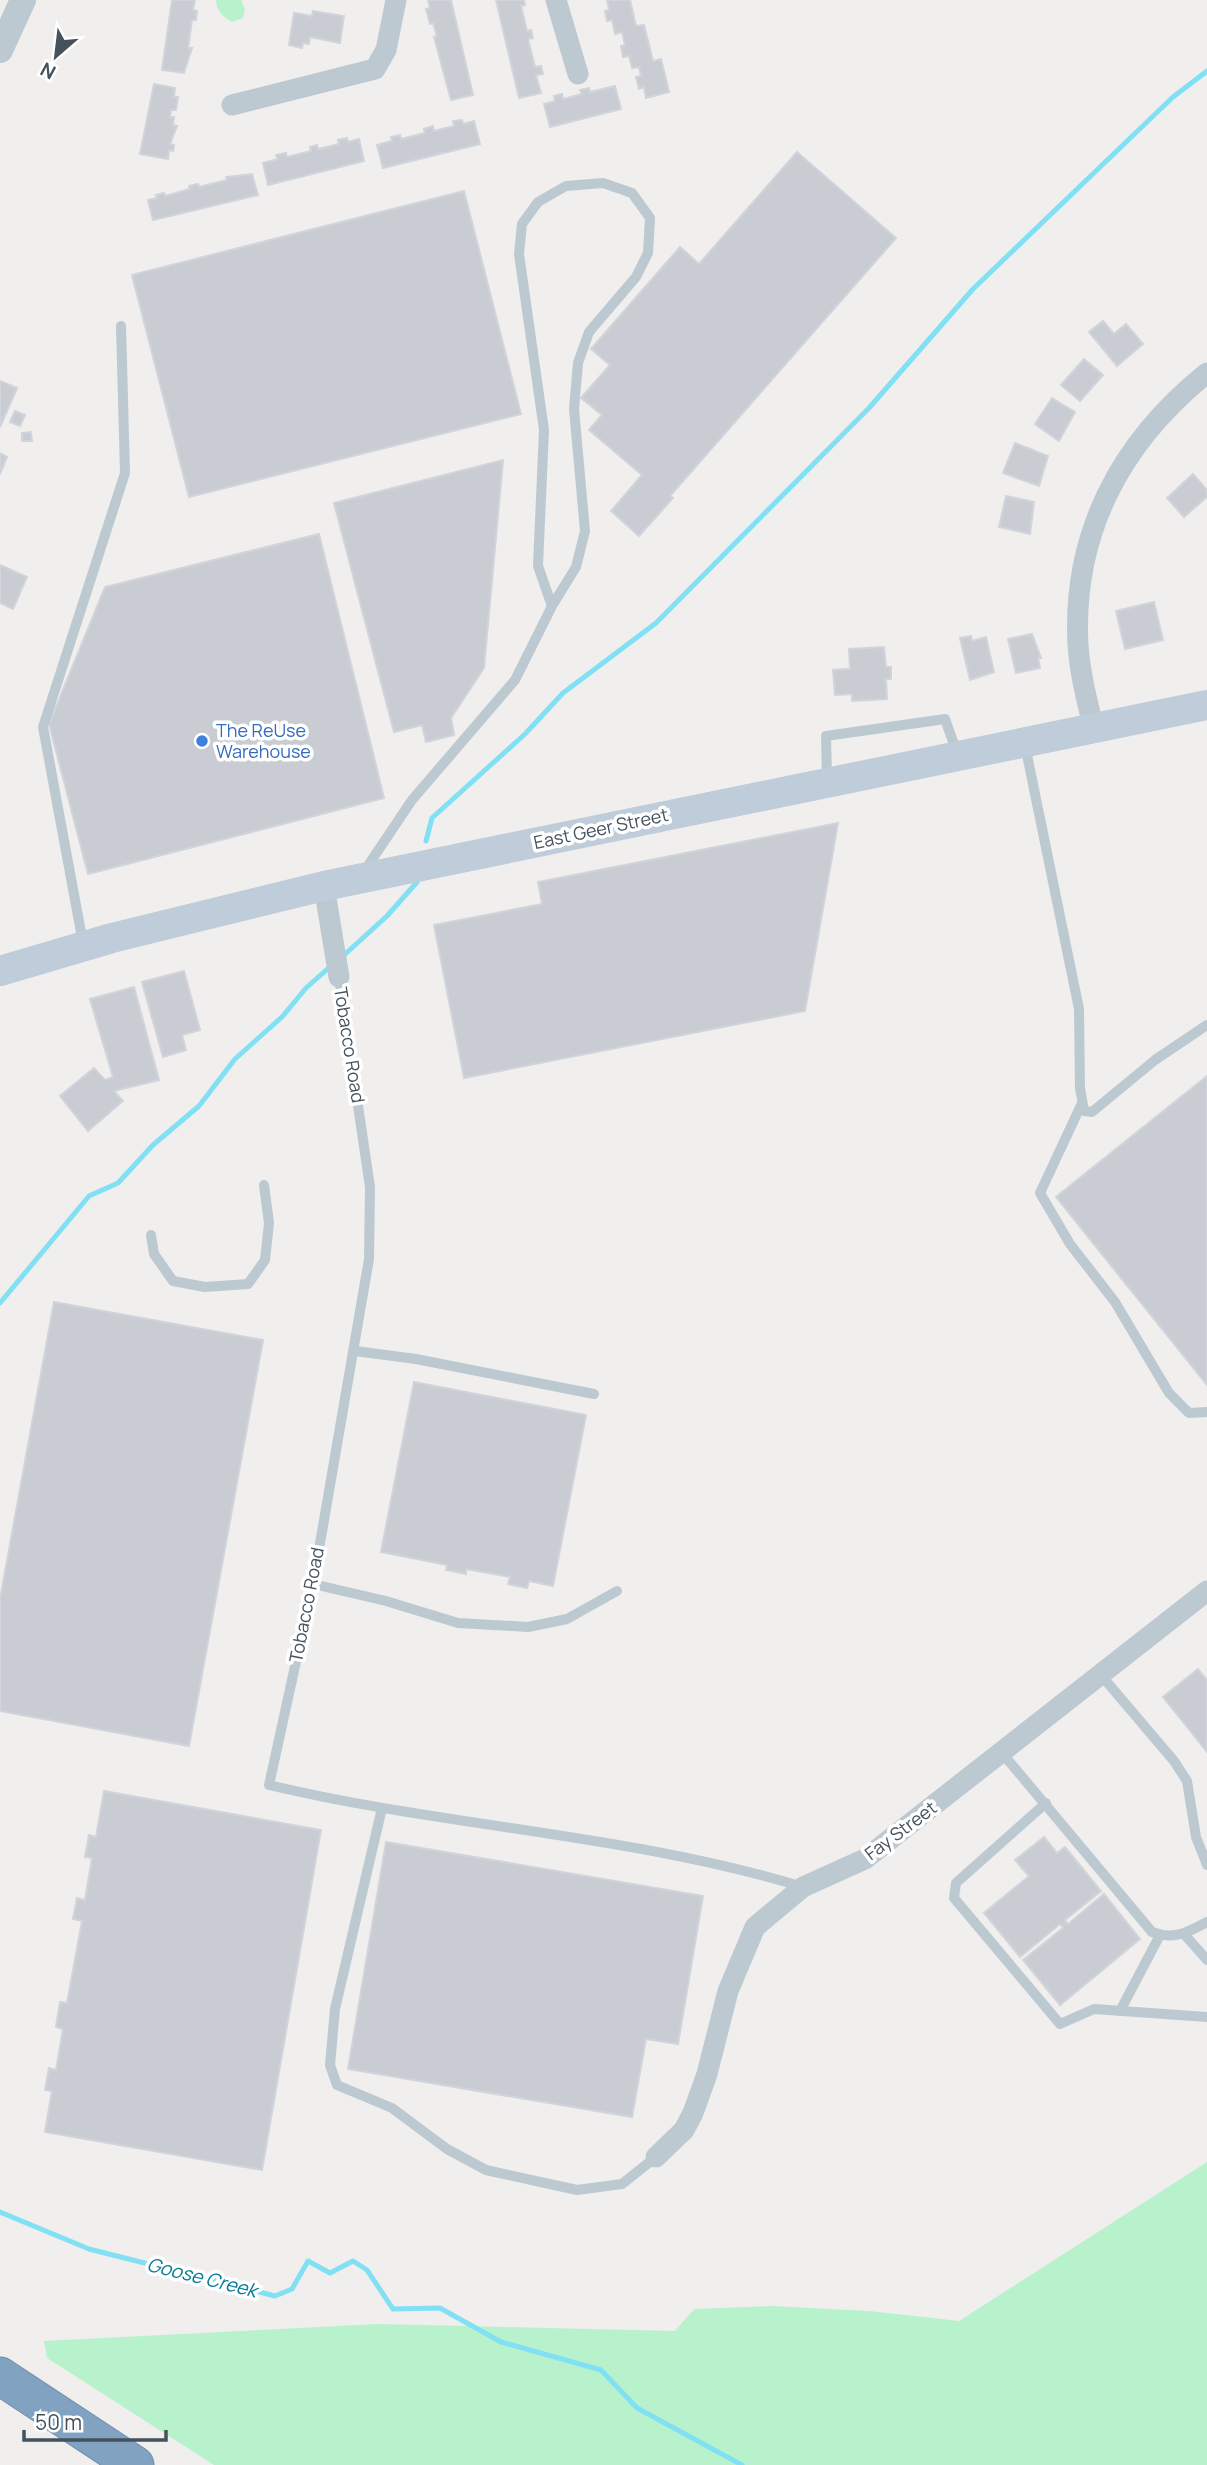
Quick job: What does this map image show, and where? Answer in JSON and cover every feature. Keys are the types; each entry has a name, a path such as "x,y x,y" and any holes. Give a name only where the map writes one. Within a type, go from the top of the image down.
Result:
{"highway":[{"path":"0,2376 135,2465"}],"main road":[{"name":"East Geer Street","path":"0,971 84,945 360,878 1207,705"}],"street":[{"path":"0,50 23,0"},
{"path":"232,104 374,69 386,50 396,0"},
{"path":"556,0 578,74"},
{"path":"1094,729 1081,674 1077,605 1098,515 1120,468 1142,435 1164,410 1207,373"},
{"name":"Tobacco Road","path":"324,886 339,977"},
{"name":"Fay Street","path":"656,2157 684,2130 693,2113 707,2074 728,1991 755,1927 803,1887 865,1859 1003,1754 1207,1591"}],"lane":[{"path":"360,878 412,800 515,680 552,607 576,567 585,531 574,409 578,363 589,332 636,277 648,253 650,218 632,193 603,183 566,186 538,202 522,224 519,254 544,429 538,566 552,607"},
{"path":"84,945 43,727 125,473 121,326"},
{"path":"827,783 826,736 945,719 958,756"},
{"path":"1024,743 1079,1009 1084,1111 1092,1112 1156,1060 1207,1025"},
{"name":"Tobacco Road","path":"339,977 370,1187 369,1259 313,1584 269,1785 382,1808 627,1846 723,1866 803,1887"},
{"path":"1082,1103 1040,1193 1070,1244 1115,1302 1169,1393 1189,1413 1207,1412"},
{"path":"151,1235 153,1254 173,1281 205,1287 248,1284 265,1260 269,1223 264,1185"},
{"path":"355,1351 416,1359 594,1394"},
{"path":"313,1584 386,1601 458,1623 528,1627 567,1619 617,1591"},
{"path":"1101,1675 1174,1761 1187,1781 1196,1837 1207,1865"},
{"path":"1003,1754 1152,1932 1160,1935 1184,1934 1207,1922"},
{"path":"1046,1803 956,1883 954,1898 1060,2024 1094,2009 1207,2017"},
{"path":"382,1808 335,2009 330,2064 337,2085 392,2108 447,2149 486,2170 577,2190 622,2185 656,2157"},
{"path":"1184,1934 1207,1960"},
{"path":"1120,2011 1160,1935"}],"green space":[{"path":"216,0 241,0 245,9 243,18 232,22 229,20 219,10"},
{"path":"1207,2162 1207,2465 214,2465 47,2358 44,2341 378,2324 675,2331 694,2309 772,2306 869,2311 959,2321"}],"building":[{"path":"172,0 195,0 193,10 197,11 196,20 192,20 188,48 192,48 184,73 162,70"},
{"path":"428,0 451,0 473,95 451,100 434,37 437,36 426,9 430,8"},
{"path":"496,0 524,0 525,5 521,6 527,31 531,30 533,38 528,39 535,67 541,66 543,74 536,75 541,93 519,98"},
{"path":"607,0 630,0 636,26 644,25 653,61 661,59 669,92 646,98 644,87 639,89 636,77 641,76 639,67 632,68 629,56 623,57 621,46 625,45 622,32 615,34 612,20 607,21"},
{"path":"313,11 344,16 340,43 310,37 309,44 303,43 302,48 289,45 294,13 312,16"},
{"path":"154,84 175,88 174,97 178,97 176,110 171,110 173,125 177,126 170,144 174,145 173,151 169,150 168,159 140,154"},
{"path":"615,86 621,109 550,127 544,104 555,101 554,96 562,94 563,99 582,94 580,90 589,88 590,92"},
{"path":"462,120 463,124 474,121 480,144 383,168 377,145 392,141 391,137 400,135 401,139 425,133 424,129 433,126 434,131 454,126 453,121"},
{"path":"347,138 348,142 359,139 364,161 268,185 263,163 278,159 276,155 286,153 287,157 311,151 310,147 317,145 318,149 339,144 338,140"},
{"path":"797,152 896,238 670,496 673,498 639,536 611,511 642,475 589,430 602,415 581,398 610,365 591,349 680,247 699,264"},
{"path":"252,174 258,195 153,220 148,200 157,198 156,195 164,193 165,196 190,189 189,186 198,184 199,187 227,180 226,177"},
{"path":"464,191 521,414 189,497 132,275"},
{"path":"1103,321 1114,334 1126,324 1143,344 1117,366 1089,332"},
{"path":"1084,359 1103,375 1080,401 1061,385"},
{"path":"0,381 17,388 0,427"},
{"path":"1052,398 1075,412 1059,441 1035,424"},
{"path":"15,411 25,415 20,426 10,422"},
{"path":"31,432 32,441 22,441 22,433"},
{"path":"1015,443 1048,456 1039,486 1003,473"},
{"path":"0,453 7,457 0,474"},
{"path":"503,460 484,668 451,718 454,735 426,742 422,725 394,732 334,503"},
{"path":"1193,474 1207,490 1207,497 1184,517 1167,498"},
{"path":"1006,496 1034,502 1030,534 999,527"},
{"path":"319,534 384,798 88,874 49,724 105,587"},
{"path":"0,565 27,577 13,609 0,603"},
{"path":"1154,602 1163,640 1125,649 1116,611"},
{"path":"1032,634 1041,658 1038,658 1040,668 1016,673 1008,639"},
{"path":"971,636 972,641 986,637 994,672 970,680 960,638"},
{"path":"884,647 886,667 891,667 891,679 886,679 887,699 852,701 852,694 835,695 833,670 850,669 849,649"},
{"path":"838,823 805,1011 464,1078 434,925 542,904 538,882"},
{"path":"184,971 200,1030 182,1035 186,1050 163,1057 142,982"},
{"path":"134,987 159,1080 114,1091 123,1101 88,1131 60,1096 94,1068 105,1080 113,1077 90,999"},
{"path":"1207,1076 1207,1385 1056,1197"},
{"path":"54,1302 263,1340 189,1746 0,1711 0,1599"},
{"path":"414,1382 586,1415 553,1586 529,1581 527,1588 508,1584 510,1577 466,1569 466,1574 446,1570 447,1565 381,1552"},
{"path":"1198,1669 1207,1680 1207,1752 1163,1697"},
{"path":"104,1791 321,1830 262,2170 45,2132 52,2091 45,2090 49,2068 56,2070 63,2029 56,2027 60,2002 67,2003 82,1921 73,1919 77,1898 85,1900 92,1858 85,1857 89,1835 96,1837"},
{"path":"1044,1837 1057,1853 1065,1847 1101,1891 1065,1920 1068,1924 1104,1894 1140,1939 1060,2005 1023,1960 1063,1928 1060,1924 1020,1957 984,1913 1029,1876 1015,1860"},
{"path":"386,1842 703,1896 678,2044 646,2039 632,2117 348,2069"}],"waterway":[{"path":"426,841 432,818 525,734 563,693 656,623 869,408 973,289 1173,97 1207,71"},
{"path":"343,956 387,916 417,882"},
{"path":"0,1303 89,1196 118,1183 153,1145 199,1106 235,1059 282,1017 306,988 332,965"},
{"name":"Goose Creek","path":"0,2212 89,2249 275,2296 292,2289 308,2261 330,2273 353,2261 367,2270 393,2309 440,2308 501,2342 601,2370 637,2408 742,2465"}],"place":[{"name":"The ReUse Warehouse","path":"202,741"}]}
